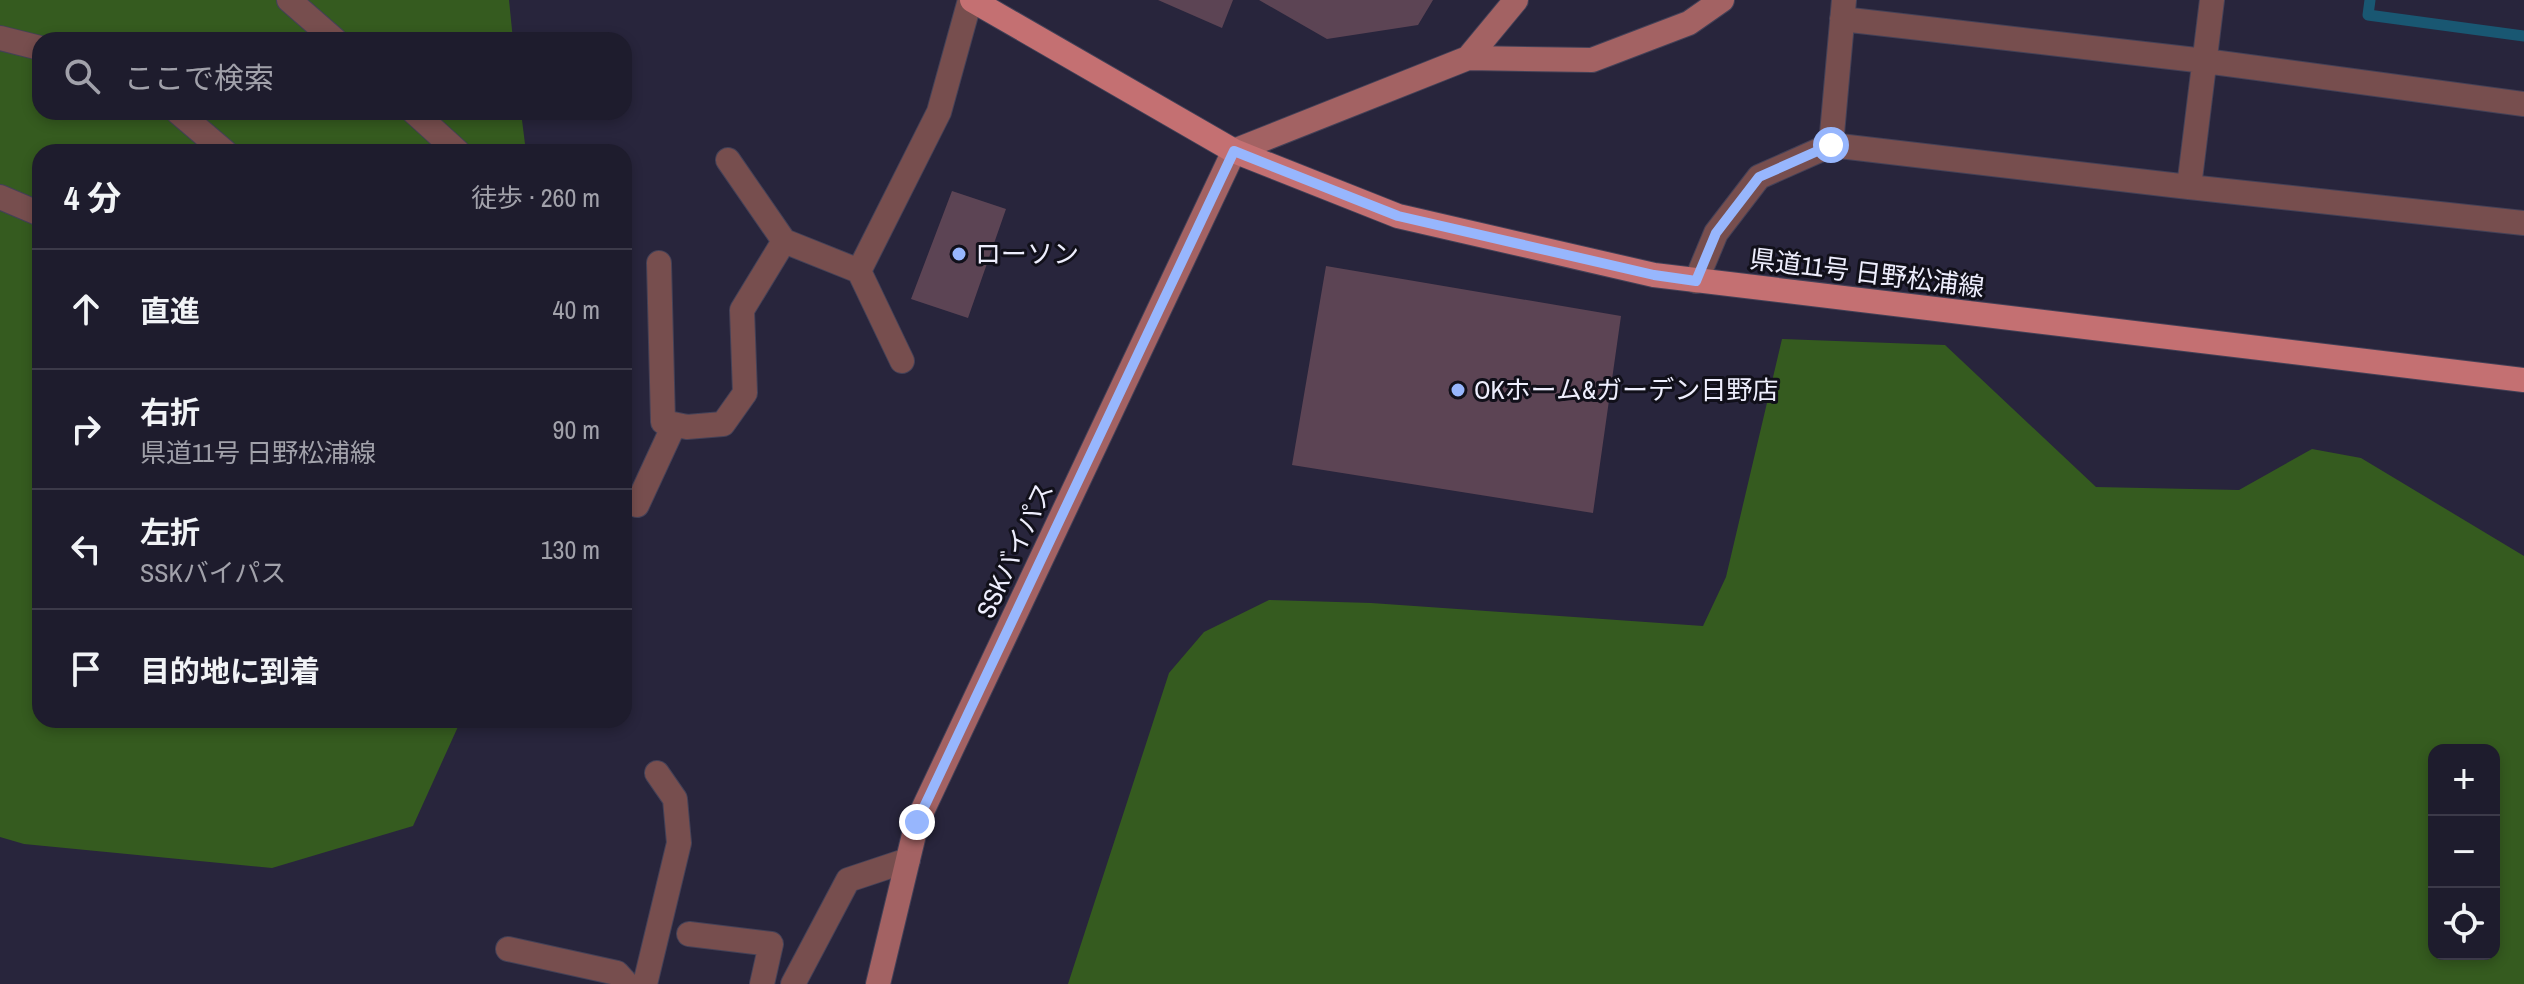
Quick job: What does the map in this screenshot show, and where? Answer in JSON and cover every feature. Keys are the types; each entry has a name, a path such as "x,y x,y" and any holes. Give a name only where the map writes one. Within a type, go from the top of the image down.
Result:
{"main road":[{"name":"県道11号 日野松浦線","path":"971,0 1234,151 1398,216 1654,275 2524,380"}],"street":[{"path":"289,0 326,32"},
{"path":"859,271 939,112 971,0"},
{"path":"1468,58 1516,0"},
{"path":"1234,151 1468,58 1592,60 1689,23 1722,0"},
{"path":"2189,187 2212,0"},
{"path":"1831,145 1843,9 2524,104"},
{"path":"0,38 32,46"},
{"path":"187,120 216,144"},
{"path":"423,120 449,144"},
{"path":"1696,281 1716,233 1759,177 1831,145 2524,223"},
{"name":"SSKバイパス","path":"878,984 917,822 1234,151"},
{"path":"728,160 784,241 859,271 902,361"},
{"path":"0,197 32,211"},
{"path":"659,263 663,422 674,425 723,424 745,393 742,310 784,241"},
{"path":"637,505 674,425"},
{"path":"645,984 679,843 675,799 657,773"},
{"path":"793,984 848,880 908,860"},
{"path":"689,934 771,944 762,984"},
{"path":"508,949 617,973 627,984"}],"green space":[{"path":"0,0 509,0 512,32 32,32 32,120 522,120 525,144 32,144 32,728 457,728 413,826 272,868 24,844 0,837"},
{"path":"1782,339 1945,345 2096,487 2239,490 2312,449 2361,458 2524,556 2524,984 1068,984 1169,673 1204,632 1269,600 1371,603 1703,626 1726,577"}],"building":[{"path":"1158,0 1233,0 1222,28"},
{"path":"1259,0 1433,0 1418,25 1327,39"},
{"name":"ローソン","path":"952,191 1006,209 968,318 911,299"},
{"name":"OKホーム&ガーデン日野店","path":"1326,266 1621,316 1593,513 1292,465"}],"waterway":[{"path":"2370,0 2368,15 2524,36"}],"place":[{"name":"ローソン","path":"959,254"},
{"name":"OKホーム&ガーデン日野店","path":"1458,390"}],"route":[{"path":"917,822 1234,151 1398,216 1654,275 1696,281 1716,233 1759,177 1831,145"}]}
